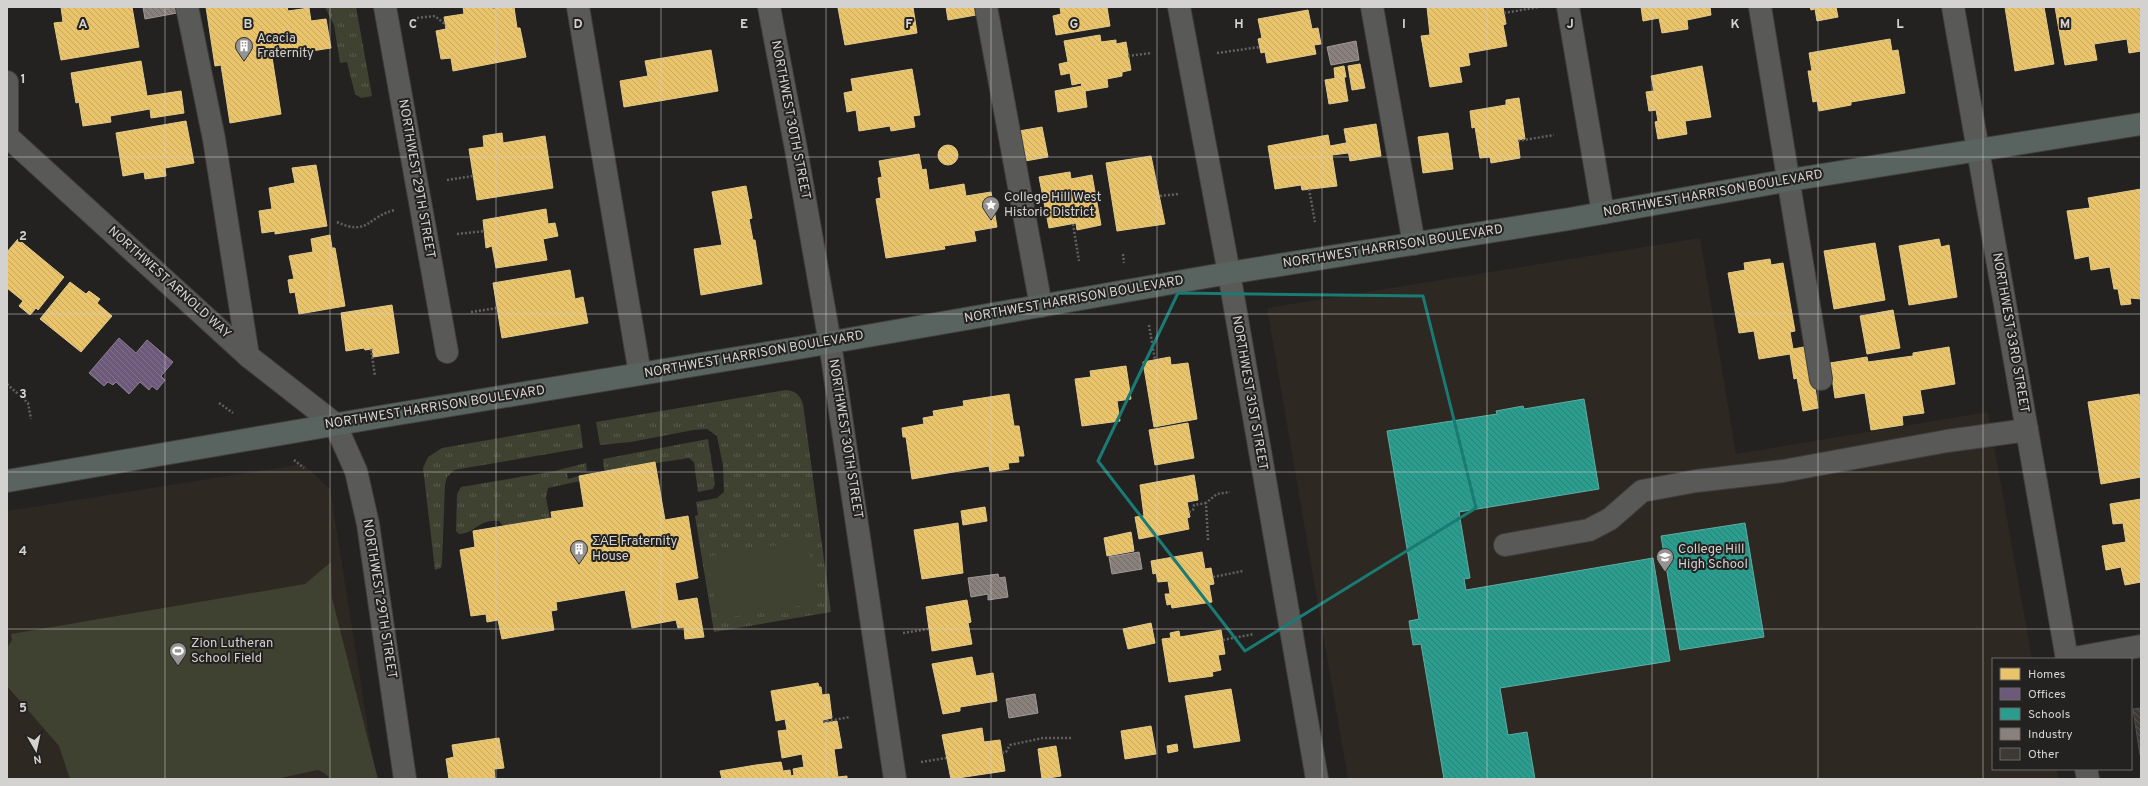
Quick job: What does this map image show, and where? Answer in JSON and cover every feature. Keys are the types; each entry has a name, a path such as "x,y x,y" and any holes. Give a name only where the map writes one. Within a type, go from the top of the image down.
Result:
{"main road":[{"name":"NORTHWEST HARRISON BOULEVARD","path":"7,480 335,424 830,343 1229,273 1603,213 1790,180 2141,124"}],"street":[{"path":"187,7 214,139 248,356"},
{"name":"NORTHWEST 29TH STREET","path":"384,7 447,352"},
{"path":"578,7 640,374"},
{"name":"NORTHWEST 30TH STREET","path":"768,7 796,149 830,343 895,779"},
{"path":"986,7 1041,306"},
{"name":"NORTHWEST 31ST STREET","path":"1179,7 1229,273 1313,778"},
{"path":"1372,7 1414,244"},
{"path":"1568,7 1603,213"},
{"path":"1760,7 1790,180 1794,218 1821,379"},
{"name":"NORTHWEST 33RD STREET","path":"1953,7 2068,658"},
{"path":"7,82 7,136"},
{"name":"NORTHWEST ARNOLD WAY","path":"7,136 248,356 335,424"},
{"name":"NORTHWEST 29TH STREET","path":"335,424 356,471 368,524 405,779"},
{"path":"1504,545 1588,530 1610,518 1642,491 1696,481 1783,471 1947,441 2027,430"},
{"path":"2074,658 2141,646"}],"path":[{"path":"1504,13 1539,7"},
{"path":"417,18 435,16 446,25"},
{"path":"1217,53 1260,47"},
{"path":"1128,56 1152,52"},
{"path":"1518,141 1554,134"},
{"path":"447,180 473,176"},
{"path":"1309,189 1315,222"},
{"path":"1160,196 1178,194"},
{"path":"336,222 348,227 366,226 386,212 421,206"},
{"path":"1073,224 1079,261"},
{"path":"457,234 485,230"},
{"path":"471,312 497,308"},
{"path":"1149,325 1154,360"},
{"path":"371,349 375,376"},
{"path":"7,384 28,403 31,419"},
{"path":"1189,512 1193,510 1194,505 1206,503 1217,494 1230,492"},
{"path":"1206,503 1208,540"},
{"path":"1213,577 1244,571"},
{"path":"903,633 928,629"},
{"path":"1223,640 1254,634"},
{"path":"823,722 850,717"},
{"path":"1002,753 1006,752 1010,745 1043,738 1073,738"},
{"path":"921,762 946,758"}],"highlighted area":[{"path":"1178,293 1423,296 1476,508 1245,651 1098,461"}],"shaded area":[{"name":"College Hill High School","path":"1700,238 1736,454 1988,412 2032,658 1992,658 1992,770 2057,770 2058,779 1348,779 1267,308"},
{"path":"303,464 330,489 376,779 7,779 7,511"}],"green space":[{"path":"325,7 356,7 372,96 361,98 355,94 347,62 340,63 334,25"},
{"path":"786,390 797,394 803,404 831,612 714,632 695,516 698,515 696,502 717,498 724,492 723,466 717,436 707,429 693,430 631,442 600,445 596,422"},
{"path":"580,424 583,448 454,470 447,477 445,485 442,563 441,568 435,570 423,468 428,457 442,448"},
{"path":"708,439 715,484 713,489 698,492 694,462 689,458 604,471 603,459"},
{"path":"586,463 587,471 567,473 568,479 579,476 580,481 548,488 546,498 550,518 503,526 499,521 492,521 481,524 469,532 459,534 456,531 457,494 461,487 555,471"},
{"path":"807,540 817,603 718,619 707,557"},
{"name":"Zion Lutheran School Field","path":"331,562 332,598 378,779 331,779 318,770 276,779 70,779 59,746 7,686 7,648 12,640 11,634 305,584"}],"building: Homes":[{"path":"61,7 132,7 139,47 61,60 54,23 63,22"},
{"name":"Acacia Fraternity","path":"206,7 287,7 288,11 309,8 311,21 326,19 331,48 272,57 281,114 230,123 221,65 215,66"},
{"path":"463,7 492,7 492,9 514,7 517,28 520,28 526,57 453,71 451,58 441,59 436,31 446,29 444,17 464,14"},
{"path":"913,7 917,33 845,45 838,8"},
{"path":"946,7 974,7 976,15 948,20"},
{"path":"1060,7 1107,7 1110,26 1056,35 1053,16 1061,14"},
{"path":"1427,7 1503,7 1506,24 1503,25 1507,46 1468,53 1470,65 1459,67 1462,82 1430,87 1421,36 1430,35"},
{"path":"1641,7 1710,7 1711,15 1687,20 1688,29 1662,33 1659,18 1643,21"},
{"path":"1810,7 1836,7 1838,17 1817,21 1815,9 1811,10"},
{"path":"2005,7 2044,7 2054,64 2015,71"},
{"path":"2055,7 2141,7 2141,51 2129,53 2127,39 2094,44 2097,60 2065,65"},
{"path":"1308,10 1312,29 1318,28 1321,44 1314,45 1316,54 1267,63 1265,52 1261,53 1258,39 1262,38 1258,19"},
{"path":"1100,35 1101,42 1116,40 1116,44 1126,42 1131,70 1122,72 1122,76 1107,79 1108,87 1085,91 1087,107 1058,112 1055,91 1082,86 1081,83 1072,85 1070,73 1061,75 1059,64 1068,62 1064,41"},
{"path":"1890,39 1892,51 1898,50 1905,93 1851,102 1851,105 1819,111 1817,101 1813,102 1808,71 1812,71 1809,53"},
{"path":"711,50 718,91 624,107 620,81 648,76 645,61"},
{"path":"141,61 147,96 181,91 184,113 151,118 150,109 110,116 111,122 83,126 79,102 76,103 71,73"},
{"path":"1360,64 1365,88 1352,90 1348,66"},
{"path":"1344,66 1346,77 1335,78 1334,68"},
{"path":"1702,66 1711,117 1685,121 1687,134 1658,139 1655,122 1658,121 1656,110 1649,111 1646,92 1654,91 1651,76"},
{"path":"912,69 920,115 913,116 915,127 891,131 890,126 859,131 856,110 847,112 844,93 853,91 851,79"},
{"path":"1344,77 1348,101 1329,104 1325,80"},
{"path":"1519,98 1525,139 1518,140 1520,158 1491,163 1490,157 1480,158 1475,127 1472,128 1470,111 1506,105 1506,100"},
{"path":"186,121 194,163 165,168 166,176 145,179 144,172 123,176 116,133"},
{"path":"1376,124 1381,156 1350,161 1344,129"},
{"path":"1042,127 1048,157 1025,161 1019,131"},
{"path":"502,133 503,143 545,136 553,188 477,200 469,149 484,147 483,136"},
{"path":"1448,133 1453,169 1423,173 1418,137"},
{"path":"1328,135 1330,146 1346,143 1348,153 1332,155 1337,186 1302,190 1301,185 1275,189 1268,146"},
{"path":"944,145 952,145 958,151 958,159 952,165 944,165 938,159 938,151"},
{"path":"919,154 922,170 926,169 929,190 964,184 966,196 991,192 997,227 974,231 976,241 944,246 945,249 886,258 876,199 881,198 878,178 882,177 879,161"},
{"path":"1151,156 1165,224 1117,231 1106,163"},
{"path":"316,165 327,226 275,234 275,231 262,233 259,211 272,209 269,188 295,183 292,168"},
{"path":"1070,172 1071,179 1092,175 1101,225 1077,230 1076,223 1049,228 1039,177"},
{"path":"746,186 752,218 749,219 753,240 755,240 762,284 701,295 694,249 722,245 712,192"},
{"path":"2141,189 2141,299 2130,298 2131,304 2121,305 2118,289 2114,289 2110,267 2091,270 2089,256 2075,259 2067,211 2090,208 2088,198"},
{"path":"546,209 548,224 555,223 558,236 543,239 547,260 496,268 492,246 486,248 483,220"},
{"path":"330,235 332,248 335,248 345,306 299,314 295,292 290,293 288,280 294,279 289,256 313,252 311,239"},
{"path":"18,239 64,277 38,310 36,308 30,315 19,306 23,301 7,288 7,252"},
{"path":"1939,239 1941,247 1949,245 1957,297 1909,305 1899,246"},
{"path":"1875,243 1885,300 1834,309 1824,251"},
{"path":"1770,259 1771,265 1783,263 1795,331 1790,332 1793,349 1809,346 1818,408 1803,411 1797,378 1794,379 1790,354 1759,359 1754,331 1739,333 1728,273 1745,270 1744,263"},
{"path":"570,270 575,299 583,297 588,323 502,338 493,283"},
{"path":"70,282 86,294 89,291 100,299 97,303 112,316 81,352 40,319"},
{"path":"392,305 399,353 373,357 372,349 365,350 364,348 346,351 341,313"},
{"path":"1893,310 1900,348 1867,354 1860,316"},
{"path":"1949,347 1955,384 1920,390 1924,413 1902,416 1903,425 1871,430 1865,393 1835,398 1830,363 1867,357 1868,362 1913,356 1913,353"},
{"path":"1170,357 1171,365 1188,363 1197,419 1154,427 1143,362"},
{"path":"1126,366 1131,399 1117,401 1120,421 1082,426 1075,379 1091,377 1090,371"},
{"path":"1009,394 1014,426 1019,426 1024,456 1018,456 1019,462 1008,463 1009,469 990,472 989,466 912,479 906,437 903,437 902,428 924,424 923,418 934,416 933,411 964,406 963,401"},
{"path":"2139,394 2141,408 2141,477 2101,484 2088,402"},
{"path":"1188,423 1194,458 1155,465 1149,430"},
{"name":"ΣΑΕ Fraternity House","path":"655,462 665,520 688,516 698,578 675,583 678,601 697,598 704,637 685,639 684,627 678,628 676,620 632,628 625,590 556,602 557,610 551,611 554,630 502,639 498,620 487,622 486,614 471,616 460,550 475,547 473,531 552,518 551,512 584,507 579,476"},
{"path":"1194,475 1198,500 1187,502 1190,517 1187,518 1189,529 1139,539 1135,517 1144,516 1140,485"},
{"path":"2141,499 2141,582 2125,585 2121,567 2106,570 2102,546 2126,542 2123,523 2113,524 2110,504"},
{"path":"985,507 987,521 963,525 961,511"},
{"path":"958,523 963,573 922,579 914,530"},
{"path":"1131,532 1134,551 1107,556 1104,538"},
{"path":"1202,552 1205,569 1211,568 1214,584 1209,585 1212,602 1172,608 1171,604 1167,605 1165,594 1170,594 1168,581 1158,582 1156,573 1153,574 1151,561"},
{"path":"967,600 971,622 968,623 972,644 932,651 926,607"},
{"path":"1151,623 1155,643 1128,649 1123,629"},
{"path":"1221,630 1225,654 1218,655 1221,670 1212,672 1213,676 1169,682 1162,639 1171,638 1170,633 1179,631 1180,637"},
{"path":"972,657 976,676 993,673 997,701 960,707 960,711 943,714 932,664"},
{"path":"818,683 819,687 821,687 822,695 829,694 832,718 823,720 823,723 837,721 842,748 834,749 838,777 847,776 847,779 722,779 720,771 756,765 781,762 783,771 790,770 791,776 794,775 793,769 804,767 802,754 782,758 778,731 787,730 785,719 776,721 771,691"},
{"path":"1231,689 1240,741 1194,748 1185,696"},
{"path":"1151,726 1156,754 1125,759 1121,731"},
{"path":"982,728 984,742 1000,740 1005,771 951,779 942,735"},
{"path":"499,738 504,768 494,769 495,779 449,779 446,759 454,757 452,745"},
{"path":"1177,744 1178,751 1168,753 1167,746"},
{"path":"1056,746 1061,776 1042,779 1038,749"}],"building: Offices":[{"path":"119,338 136,353 147,340 173,362 161,376 165,380 157,390 152,386 149,390 140,382 129,394 116,382 113,385 108,382 104,386 89,373"}],"building: Schools":[{"path":"1584,399 1599,489 1459,512 1470,578 1464,579 1466,590 1653,558 1670,661 1500,688 1508,735 1527,732 1535,779 1444,779 1421,644 1413,645 1409,621 1419,619 1387,431 1497,414 1496,411 1523,406 1524,409"},
{"path":"1745,523 1764,637 1680,650 1661,536"}],"building: Industry":[{"path":"143,7 176,7 177,13 145,19"},
{"path":"1356,41 1359,60 1331,65 1327,47"},
{"path":"1139,552 1142,569 1112,574 1109,557"},
{"path":"998,574 999,578 1005,577 1008,597 988,600 988,594 971,597 968,578"},
{"path":"1035,694 1038,713 1009,718 1006,699"}],"building: Other":[{"path":"2141,708 2141,754 2140,755 2133,709"}],"place":[{"name":"Acacia Fraternity","path":"244,61"},
{"name":"College Hill West Historic District","path":"991,220"},
{"name":"ΣΑΕ Fraternity House","path":"579,564"},
{"name":"College Hill High School","path":"1665,572"},
{"name":"Zion Lutheran School Field","path":"178,666"}]}
